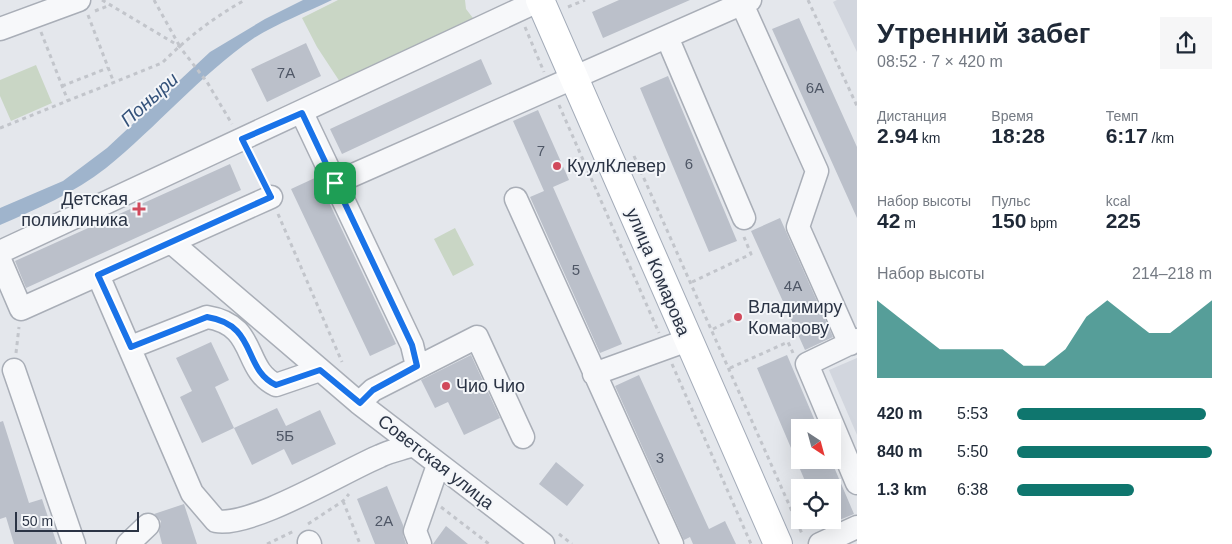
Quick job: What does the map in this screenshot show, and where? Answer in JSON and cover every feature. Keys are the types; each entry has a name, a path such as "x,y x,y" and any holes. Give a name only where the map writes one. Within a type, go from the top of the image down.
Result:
{"main road":[{"name":"улица Комарова","path":"540,0 563,82 677,345 778,544"}],"street":[{"path":"0,252 302,113 540,0"},
{"path":"335,183 746,2 817,171 798,227 853,342 807,364 857,483"},
{"path":"2,25 34,16 84,7"},
{"path":"667,37 744,218"},
{"path":"302,113 412,345 417,366"},
{"path":"0,260 21,309 271,197"},
{"path":"516,199 672,544"},
{"name":"Советская улица","path":"171,242 360,403 438,465 543,544"},
{"path":"98,275 131,347 192,492 216,521 235,522 308,492 381,455 413,445"},
{"path":"131,347 207,317 220,319 237,330 246,342 260,373 276,385 320,370"},
{"path":"360,403 373,390 477,337 523,437"},
{"path":"594,374 677,345"},
{"path":"14,370 74,544"},
{"path":"420,544 415,531 438,465"},
{"path":"128,544 148,525"},
{"path":"820,544 857,527"}],"path":[{"path":"102,0 179,46"},
{"path":"154,0 179,46 207,82 242,139 271,197 344,367"},
{"path":"0,128 162,63 179,46 218,15 245,0"},
{"path":"572,16 568,7 585,0"},
{"path":"808,0 857,106"},
{"path":"84,7 114,83"},
{"path":"34,16 68,101"},
{"path":"525,25 563,82 677,345 751,544"},
{"path":"62,86 108,68"},
{"path":"631,149 713,329 806,544"},
{"path":"692,282 751,254 744,234 744,218"},
{"path":"14,370 21,309"},
{"path":"713,329 738,317"},
{"path":"730,368 788,342 793,354 807,364"},
{"path":"267,544 305,535 343,502 356,486"},
{"path":"427,496 489,544"},
{"path":"343,502 360,544"}],"shaded area":[{"path":"837,0 857,0 857,52 833,2"},
{"path":"857,358 857,435 829,370"}],"green space":[{"path":"338,0 465,0 466,9 476,22 340,82 317,47 302,18"},
{"path":"36,65 52,103 11,121 0,96 0,80"},
{"path":"455,228 474,265 453,276 434,239"}],"water":[{"path":"303,0 332,0 254,38 215,68 143,136 94,177 55,200 0,225 0,208 63,181 107,148 210,52 265,19"}],"building":[{"path":"619,0 690,0 603,38 592,12"},
{"path":"799,18 857,147 857,218 772,29"},
{"path":"306,43 321,76 267,102 251,69"},
{"path":"481,59 492,84 342,154 330,129"},
{"path":"668,76 737,241 709,252 640,88"},
{"path":"538,110 569,180 553,187 622,344 600,353 530,197 544,191 513,121"},
{"path":"230,164 241,190 26,288 15,261"},
{"path":"317,177 396,344 370,356 291,189"},
{"path":"780,218 833,337 805,350 751,231"},
{"path":"211,342 229,380 215,387 234,428 202,443 180,397 192,391 176,358"},
{"path":"471,355 500,418 464,435 448,402 435,408 421,380"},
{"path":"787,355 814,419 791,419 791,448 757,368"},
{"path":"639,375 709,529 725,521 736,544 693,544 690,537 684,540 615,386"},
{"path":"277,408 286,426 320,410 336,444 292,465 284,449 252,465 234,428"},
{"path":"3,421 29,503 42,499 57,544 14,544 6,517 0,519 0,422"},
{"path":"556,462 584,485 567,506 539,484"},
{"path":"800,469 835,469 839,479 804,479"},
{"path":"841,483 854,514 841,519"},
{"path":"387,486 403,525 403,535 406,544 375,544 357,499"},
{"path":"184,504 197,544 162,544 159,532 161,521 154,514"},
{"path":"446,526 468,544 433,544"}],"place":[{"name":"КуулКлевер","path":"557,166"},
{"name":"Детская поликлиника","path":"139,209"},
{"name":"Владимиру Комарову","path":"738,317"},
{"name":"Чио Чио","path":"446,386"}],"route":[{"path":"302,113 335,183 412,345 417,366 373,390 360,403 320,370 287,383 276,385 267,380 260,373 246,342 237,330 220,319 207,317 131,347 98,275 271,197 242,139 302,113"}],"water label":[{"name":"Поныри","path":"149,99"}]}
